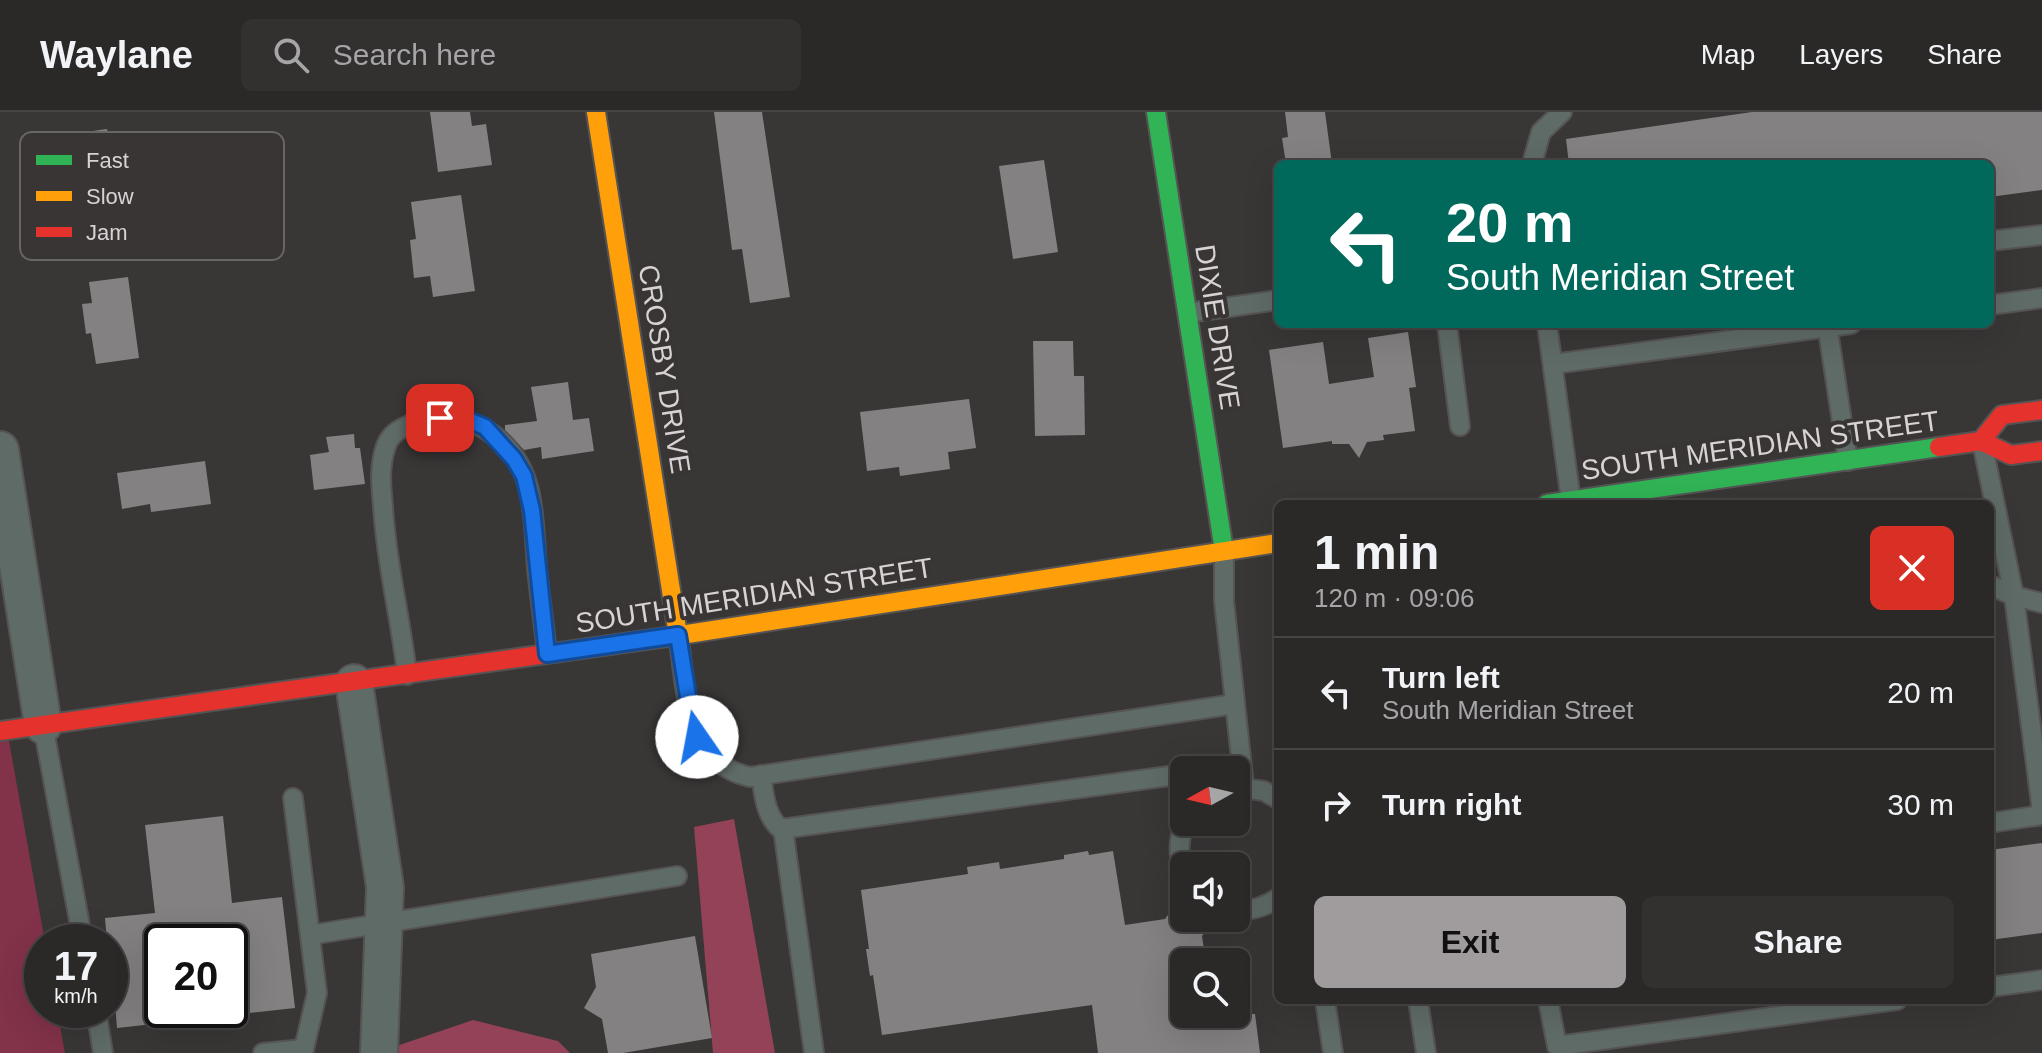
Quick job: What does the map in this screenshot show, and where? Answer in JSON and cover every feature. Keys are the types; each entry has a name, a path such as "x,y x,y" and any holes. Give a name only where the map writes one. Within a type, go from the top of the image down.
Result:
{"main road":[{"name":"CROSBY DRIVE","path":"596,112 678,635"},
{"name":"DIXIE DRIVE","path":"1156,112 1224,551"},
{"name":"SOUTH MERIDIAN STREET","path":"1981,441 2002,415 2042,410"},
{"name":"SOUTH MERIDIAN STREET","path":"1578,500 1981,441 2011,455 2042,451"},
{"name":"SOUTH MERIDIAN STREET","path":"0,731 354,683 1274,544"}],"street":[{"path":"0,450 43,725"},
{"path":"354,683 385,887 379,1053"}],"lane":[{"path":"1533,160 1541,132 1562,112"},
{"path":"1994,241 2042,235"},
{"path":"1994,304 2042,298"},
{"path":"1188,313 1274,301"},
{"path":"1448,328 1460,426"},
{"path":"1548,328 1571,500"},
{"path":"1553,364 1813,328"},
{"path":"1827,328 1848,461"},
{"path":"407,675 385,542 381,473 391,435 410,425 440,418 471,421 485,427 514,459 524,476 532,510 547,654"},
{"path":"1981,441 1994,500"},
{"path":"1710,481 1714,500"},
{"path":"1994,502 2014,596 2042,813 1994,822"},
{"path":"1224,551 1224,601 1240,756"},
{"path":"1994,587 2042,603"},
{"path":"678,635 697,737 727,769 750,777 1235,704"},
{"path":"43,725 80,924"},
{"path":"761,775 769,814 774,823 783,828 1170,776"},
{"path":"1250,789 1274,797"},
{"path":"263,1053 304,1051 317,993 293,798"},
{"path":"783,828 814,1053"},
{"path":"310,935 677,876"},
{"path":"1250,911 1274,901"},
{"path":"1994,986 2042,980"},
{"path":"1326,1004 1333,1053"},
{"path":"1419,1004 1426,1053"},
{"path":"1549,1004 1557,1046 1775,1008 1836,1004"},
{"path":"99,1028 103,1053"}],"shaded area":[{"path":"7,730 42,924 24,924 24,1028 60,1028 65,1053 0,1053 0,731"},
{"path":"734,819 775,1053 713,1053 694,827"},
{"path":"473,1020 558,1041 570,1053 376,1053"}],"building":[{"path":"430,112 470,112 472,126 486,124 492,165 438,172"},
{"path":"714,112 762,112 790,297 750,303 742,249 732,250"},
{"path":"1285,112 1325,112 1331,160 1285,160 1282,138 1288,137"},
{"path":"1752,112 2042,112 2042,190 1994,196 1994,160 1569,160 1566,139"},
{"path":"1044,160 1058,252 1013,259 999,166"},
{"path":"461,195 475,291 433,297 430,276 414,278 410,240 416,239 411,202"},
{"path":"128,277 139,358 96,364 91,333 86,334 82,304 92,303 89,282"},
{"path":"1408,332 1416,387 1409,388 1415,431 1383,435 1384,440 1367,442 1359,458 1349,444 1332,444 1332,441 1283,448 1269,350 1323,342 1329,384 1374,377 1368,338"},
{"path":"1033,341 1073,341 1074,376 1084,376 1085,435 1035,436"},
{"path":"568,382 573,420 589,418 594,451 542,459 541,447 524,450 505,430 505,425 537,421 531,387"},
{"path":"969,399 976,448 948,452 950,469 900,476 899,467 867,471 860,412"},
{"path":"354,434 355,448 360,448 365,484 314,490 310,455 329,452 326,437"},
{"path":"205,461 211,504 151,512 150,504 122,509 117,473"},
{"path":"223,816 232,903 282,897 295,1008 248,1013 248,924 144,924 144,1025 128,1027 128,924 106,924 105,918 155,913 145,825"},
{"path":"2042,843 2042,933 1994,939 1994,849"},
{"path":"1113,851 1125,925 1165,919 1170,912 1170,932 1205,932 1202,936 1204,948 1170,948 1170,1028 1250,1028 1250,1014 1255,1014 1260,1053 1098,1053 1092,1005 882,1035 866,949 869,949 861,890 968,874 967,867 999,862 1000,869 1064,859 1064,855"},
{"path":"695,936 712,1038 608,1053 602,1019 584,1008 596,987 591,954"}],"traffic: fast":[{"path":"1156,112 1224,551"},
{"path":"1575,500 1939,447"}],"traffic: slow":[{"path":"596,112 678,635"},
{"path":"674,636 1274,544"}],"traffic: jam":[{"path":"1981,441 2002,415 2042,410"},
{"path":"1939,447 1981,441 2011,455 2042,451"},
{"path":"0,731 674,636"}],"route":[{"path":"440,418 471,421 485,427 514,459 524,476 532,510 547,654 678,635 697,737"}]}
